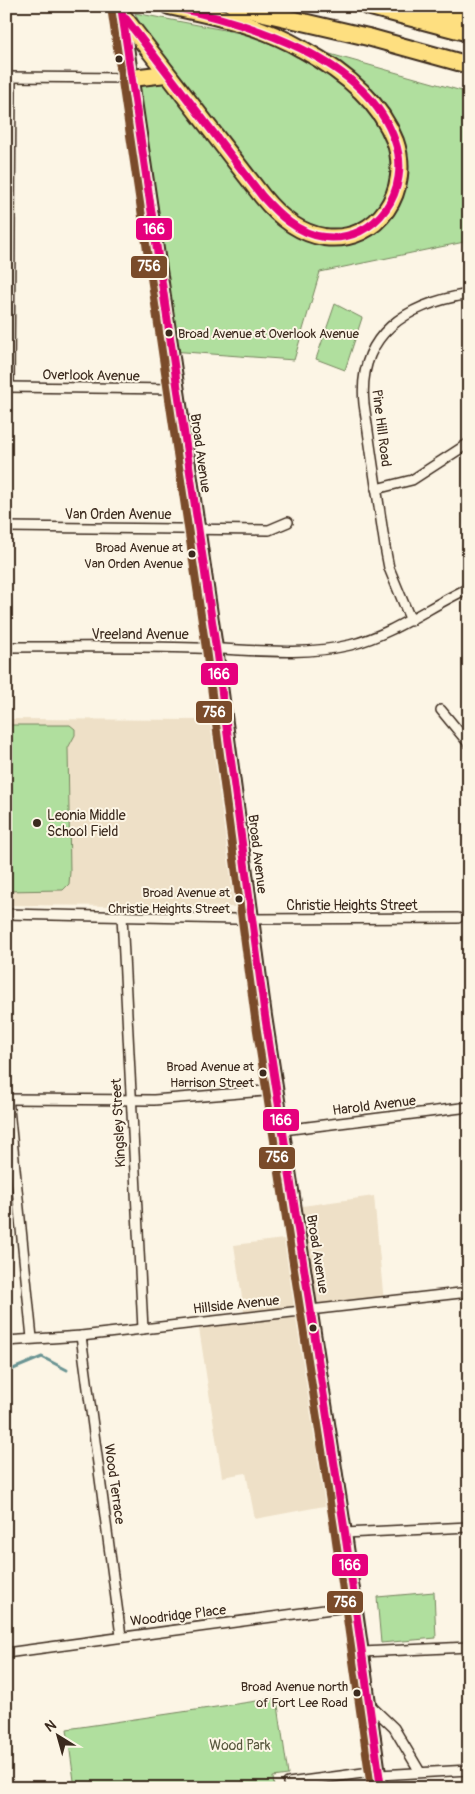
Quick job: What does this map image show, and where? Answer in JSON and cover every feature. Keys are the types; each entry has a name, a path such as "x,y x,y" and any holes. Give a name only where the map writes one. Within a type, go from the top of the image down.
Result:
{"highway":[{"path":"122,10 166,74 270,205 296,226 325,237 346,236 372,226 389,208 394,198 400,174 395,141 376,108 353,84 320,59 275,35 227,19 169,6"},
{"path":"234,6 376,39 469,64"},
{"path":"367,6 469,33"},
{"path":"426,6 469,18"},
{"path":"132,78 166,74"}],"street":[{"name":"Broad Avenue","path":"122,10 176,389 216,648 251,919 345,1533 381,1788"},
{"path":"8,387 8,77 132,78"},
{"name":"Pine Hill Road","path":"411,621 389,568 362,389 370,355 389,328 403,316 434,301 469,294"},
{"name":"Overlook Avenue","path":"8,387 176,389"},
{"path":"376,489 412,480 469,443"},
{"name":"Van Orden Avenue","path":"6,527 269,530 288,522"},
{"name":"Vreeland Avenue","path":"6,647 216,648 304,652 327,650 368,640 411,621 469,588"},
{"path":"441,710 469,744"},
{"name":"Christie Heights Street","path":"6,914 251,919 458,918"},
{"name":"Kingsley Street","path":"122,916 143,1329"},
{"path":"32,1338 7,1099 130,1100 211,1097 277,1090"},
{"name":"Harold Avenue","path":"283,1130 469,1106"},
{"name":"Hillside Avenue","path":"6,1342 32,1338 81,1336 469,1292"},
{"name":"Wood Terrace","path":"81,1336 121,1636"},
{"path":"345,1533 469,1527"},
{"name":"Woodridge Place","path":"6,1653 354,1606"},
{"path":"362,1652 469,1647"},
{"path":"370,1705 394,1728 420,1772"},
{"path":"288,1783 378,1773 469,1770"}],"shaded area":[{"path":"6,719 210,720 235,907 6,905"},
{"path":"374,1196 384,1303 312,1310 340,1503 255,1519 246,1473 222,1477 198,1322 245,1317 234,1245 300,1237 295,1207"}],"green space":[{"path":"135,13 287,42 469,93 469,241 320,272 294,360 171,351 132,78 177,82 140,25"},
{"path":"335,304 362,318 345,370 316,359"},
{"name":"Leonia Middle School Field","path":"6,725 70,725 75,729 75,735 68,748 70,872 69,884 63,890 6,891"},
{"path":"434,1592 436,1638 381,1643 377,1597"},
{"name":"Wood Park","path":"277,1698 288,1775 273,1777 274,1788 75,1788 67,1729"}],"waterway":[{"path":"6,1372 42,1357 67,1370"}],"transit line":[{"name":"166","path":"121,6 216,648 265,1016 345,1533 381,1788"},
{"name":"166","path":"126,19 262,196 289,222 306,232 324,237 343,237 360,231 374,222 386,209 394,194 399,177 399,159 395,141 380,112 358,87 331,66 300,48 234,22 170,6"},
{"name":"756","path":"111,7 206,649 255,1018 335,1534 371,1788"}],"place":[{"name":"Broad Avenue at Overlook Avenue","path":"169,333"},
{"name":"Broad Avenue at Van Orden Avenue","path":"192,554"},
{"name":"Leonia Middle School Field","path":"37,823"},
{"name":"Broad Avenue at Christie Heights Street","path":"239,899"},
{"name":"Broad Avenue at Harrison Street","path":"263,1073"},
{"name":"Broad Avenue north of Fort Lee Road","path":"357,1693"}]}
